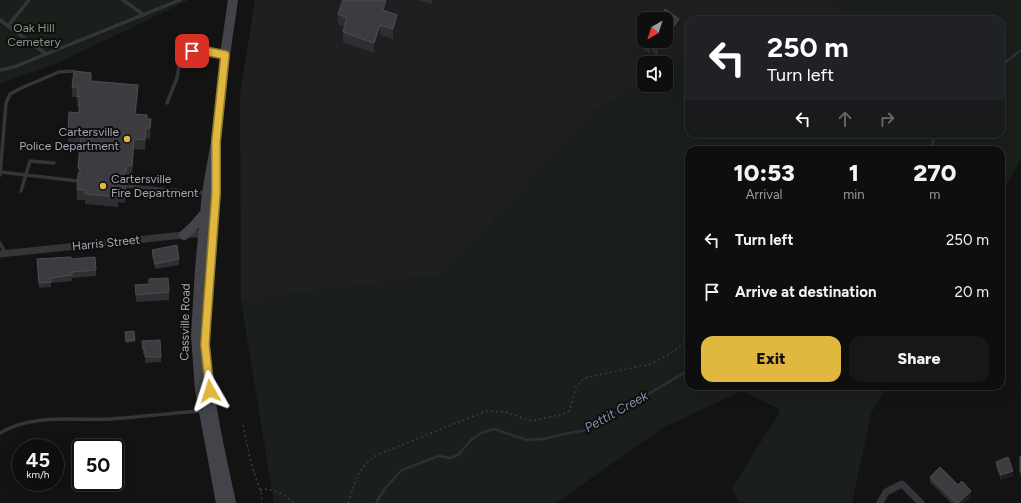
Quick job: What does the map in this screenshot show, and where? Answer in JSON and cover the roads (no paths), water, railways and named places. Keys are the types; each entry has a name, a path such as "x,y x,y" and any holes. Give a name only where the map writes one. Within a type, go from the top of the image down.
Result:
{"main road":[{"name":"Cassville Road","path":"231,503 212,408 205,345 208,234 205,213 216,141 225,55 234,2"},
{"name":"Cassville Road","path":"216,141 216,193 208,234 196,334 198,371 203,411 221,503"},
{"path":"184,235 205,213"}],"street":[{"name":"Harris Street","path":"3,254 184,235 208,234"},
{"path":"880,503 886,492 902,484 921,503"}],"lane":[{"path":"8,26 29,0"},
{"path":"123,0 144,15"},
{"path":"0,70 14,67 180,0"},
{"path":"0,20 46,54"},
{"path":"167,103 177,78 181,54 200,50 225,55"},
{"path":"0,175 6,103 10,94 59,72 73,71"},
{"path":"21,191 30,161 54,163"},
{"path":"0,172 78,181"},
{"path":"126,186 207,193"},
{"path":"0,243 3,254"},
{"path":"0,433 10,427 44,420 98,420 203,411"}],"waterway":[{"name":"Pettit Creek","path":"1005,63 1021,50"},
{"name":"Pettit Creek","path":"932,146 934,138"},
{"name":"Pettit Creek","path":"376,503 386,487 402,470 439,456 450,458 458,455 471,440 481,433 494,429 527,440 543,439 587,430 685,372"}],"place":[{"name":"Cartersville Police Department","path":"127,139"},
{"name":"Cartersville Fire Department","path":"103,186"}],"park label":[{"name":"Oak Hill Cemetery","path":"34,35"}]}
